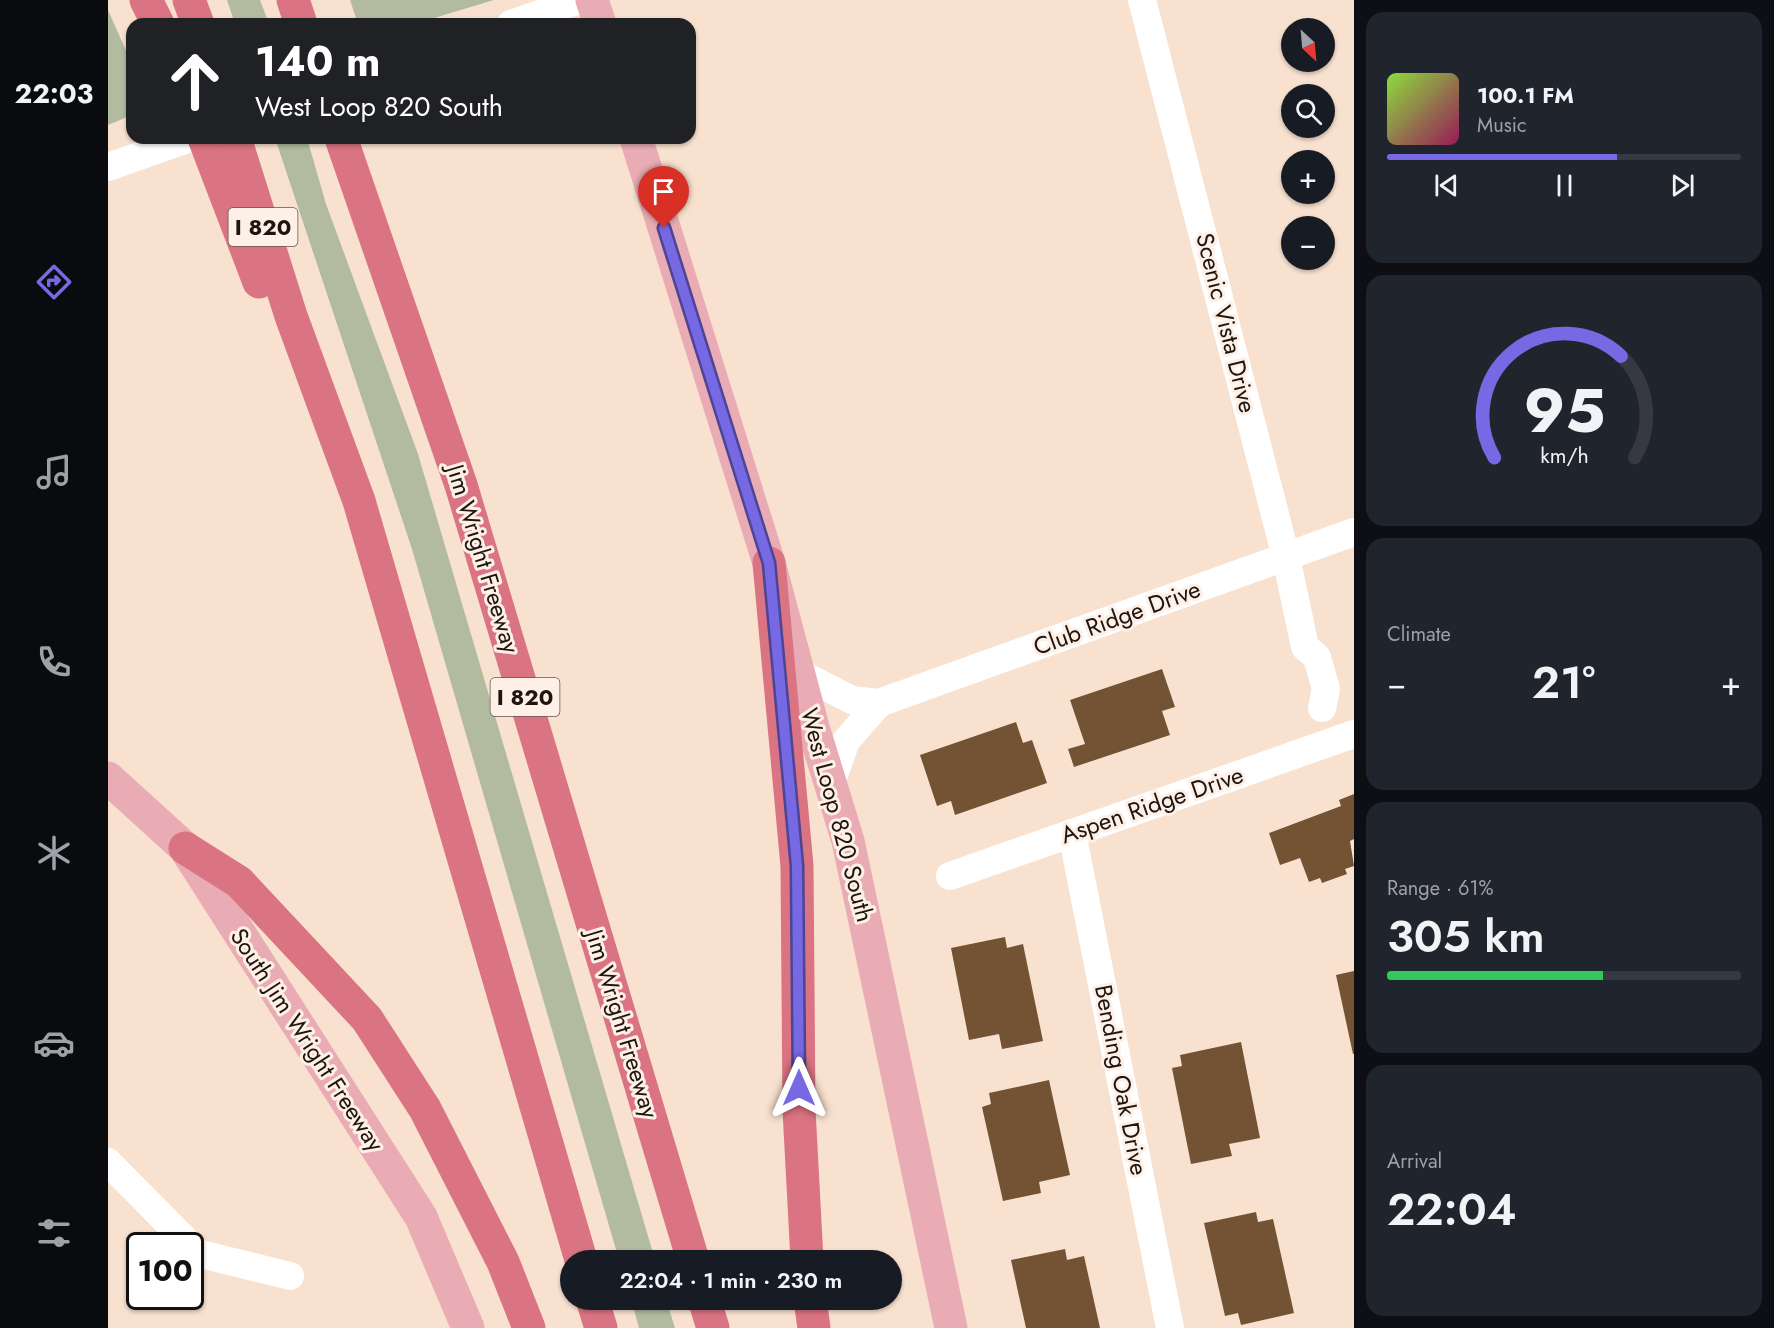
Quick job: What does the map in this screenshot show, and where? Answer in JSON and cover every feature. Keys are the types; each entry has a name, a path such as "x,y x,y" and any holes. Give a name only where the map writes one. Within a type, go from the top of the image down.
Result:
{"highway":[{"path":"146,0 155,18"},
{"path":"189,0 196,18"},
{"path":"293,0 299,18"},
{"path":"206,144 260,285 291,316"},
{"name":"I 820","path":"236,144 291,316 359,501 578,1250"},
{"name":"Jim Wright Freeway","path":"343,144 461,484 690,1250"},
{"path":"769,563 797,866 799,1110 806,1250"},
{"path":"185,848 239,882 367,1019 425,1109 503,1262 529,1328"},
{"path":"595,1310 601,1328"},
{"path":"707,1310 713,1328"},
{"path":"811,1310 813,1328"}],"main road":[{"path":"592,0 598,18"},
{"name":"West Loop 820 South","path":"638,144 769,563 850,852 951,1328"},
{"name":"South Jim Wright Freeway","path":"108,778 185,848 421,1217 468,1328"}],"street":[{"path":"528,18 579,0"},
{"name":"Scenic Vista Drive","path":"1142,0 1286,557 1305,647 1298,660 1301,672 1307,694 1322,708 1343,737"},
{"path":"108,167 173,144"},
{"name":"Club Ridge Drive","path":"879,703 1354,532"},
{"path":"799,673 852,700 879,703"},
{"path":"831,783 846,741 879,703"},
{"name":"Aspen Ridge Drive","path":"950,876 1343,737"},
{"name":"Bending Oak Drive","path":"1072,833 1170,1328"},
{"path":"108,1162 177,1232"},
{"path":"204,1254 290,1276"}],"green space":[{"path":"227,0 260,0 267,18 233,18"},
{"path":"350,0 494,0 434,18 356,18"},
{"path":"108,10 126,50 126,118 108,125"},
{"path":"277,144 309,144 326,204 418,454 652,1250 616,1250 412,549"},
{"path":"634,1310 669,1310 675,1328 639,1328"}],"building":[{"path":"1162,669 1175,707 1162,711 1170,735 1074,767 1068,749 1085,744 1070,700"},
{"path":"1016,722 1023,743 1032,740 1047,783 955,815 951,801 937,806 920,755"},
{"path":"1354,794 1354,839 1350,841 1354,866 1345,869 1347,874 1322,883 1320,878 1309,882 1300,858 1280,865 1269,833 1341,806 1339,800"},
{"path":"1005,937 1007,948 1023,944 1043,1041 1002,1049 999,1034 969,1040 951,948"},
{"path":"1354,971 1354,1054 1353,1054 1336,975"},
{"path":"1241,1042 1260,1138 1229,1144 1232,1156 1191,1164 1172,1068 1182,1066 1180,1055"},
{"path":"1049,1080 1070,1175 1039,1182 1041,1193 1003,1201 982,1107 991,1104 989,1093"},
{"path":"1256,1212 1258,1222 1273,1219 1294,1313 1241,1325 1238,1313 1225,1316 1204,1223"},
{"path":"1065,1249 1067,1260 1084,1256 1100,1328 1026,1328 1011,1260"}],"route":[{"path":"664,228 769,563 797,866 799,1088"}]}
